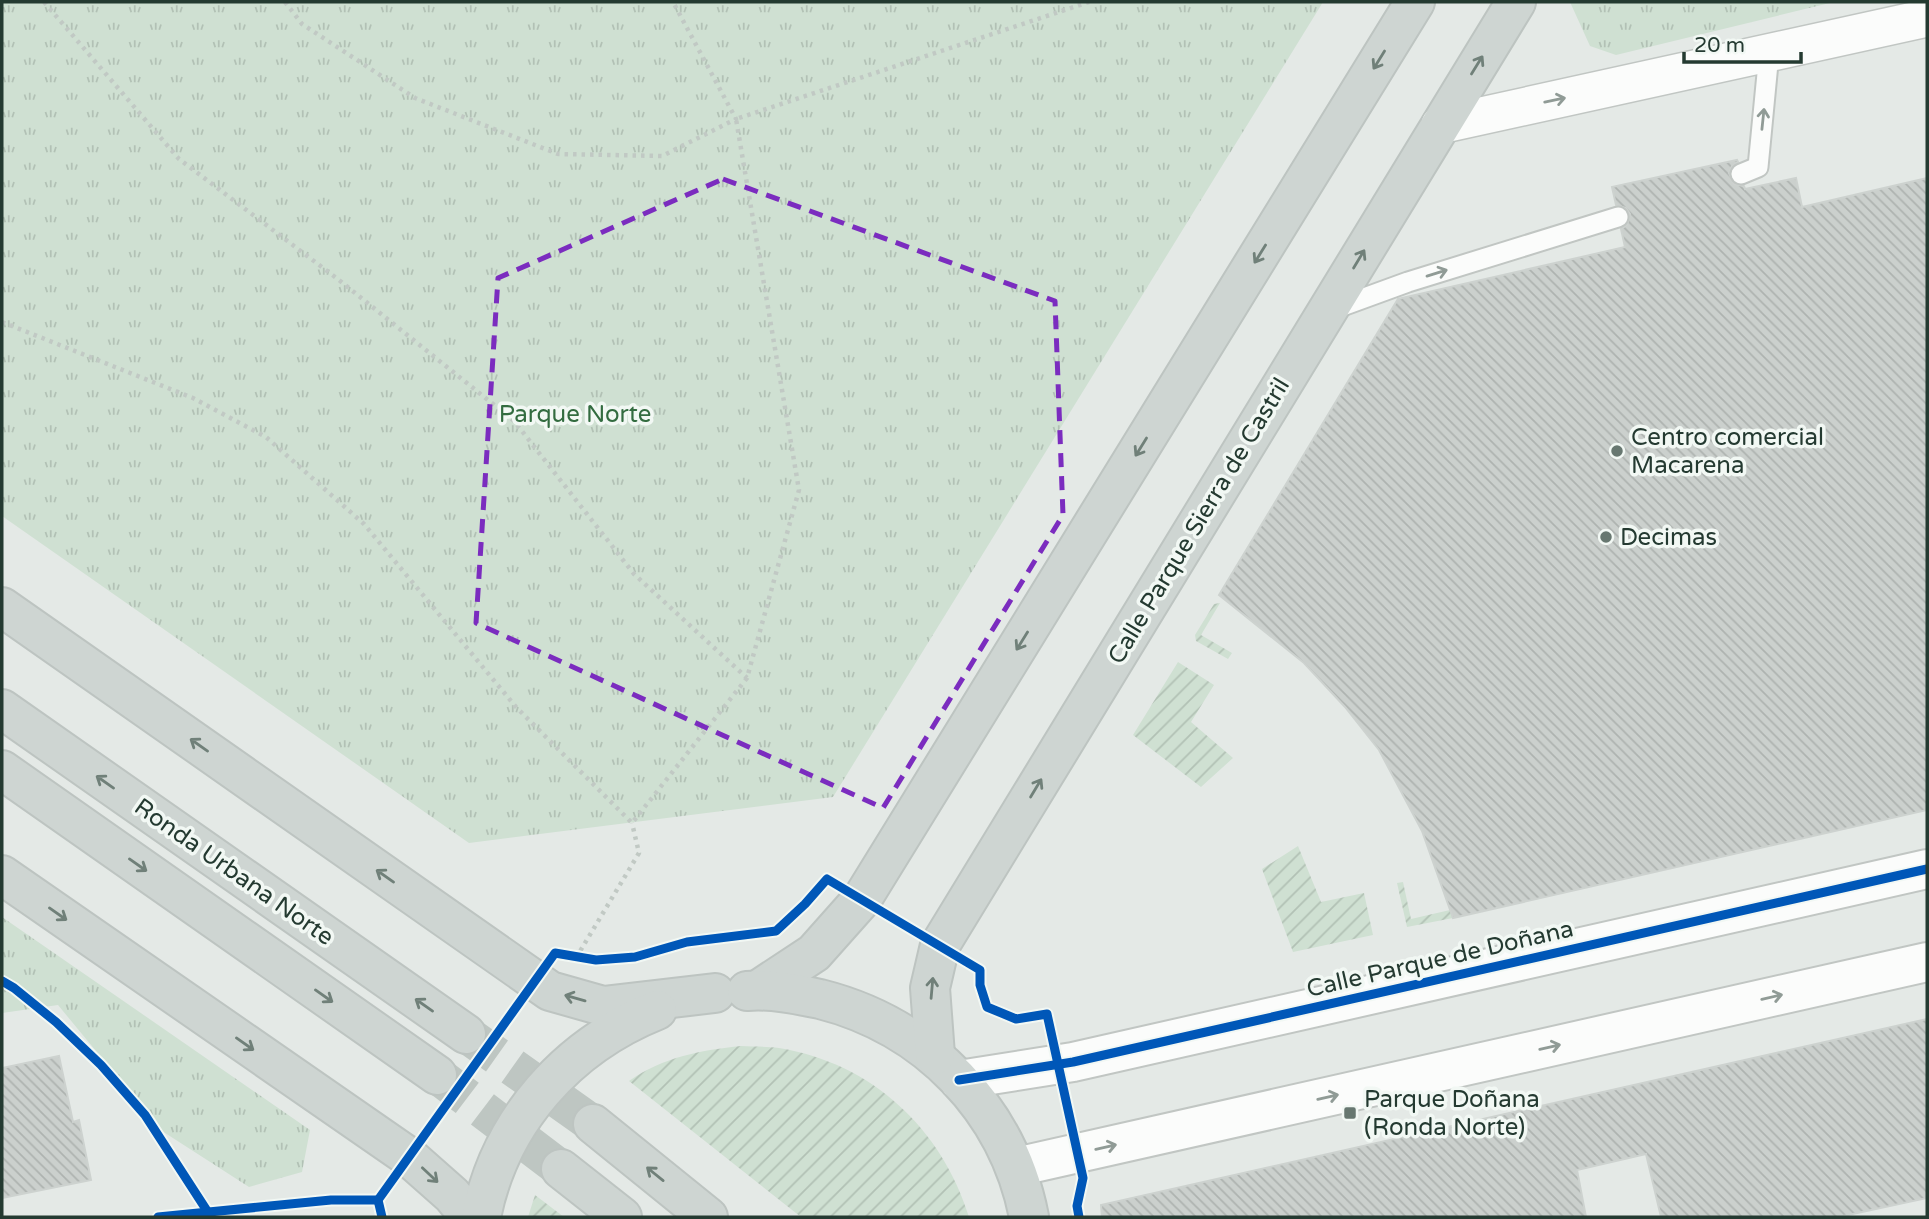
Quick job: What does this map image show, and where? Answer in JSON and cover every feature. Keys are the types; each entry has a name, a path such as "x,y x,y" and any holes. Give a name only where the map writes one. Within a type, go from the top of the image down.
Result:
{"main road":[{"path":"758,990 814,953 862,899 1415,2"},
{"name":"Calle Parque Sierra de Castril","path":"947,1068 930,988 940,945 1516,2"},
{"path":"2,607 550,991 603,1006 758,990 800,994 878,1019 947,1068 997,1129 1016,1167 1029,1217"},
{"name":"Ronda Urbana Norte","path":"2,709 466,1034"},
{"name":"Ronda Urbana Norte","path":"2,770 437,1075"},
{"path":"2,875 409,1157 452,1195 470,1217"},
{"path":"481,1217 494,1172 511,1133 535,1098 563,1068 598,1040 637,1018 675,1003 715,993"},
{"path":"593,1124 708,1217"},
{"path":"561,1169 622,1217"}],"street":[{"path":"1440,125 1927,18"},
{"name":"Calle Parque de Doñana","path":"947,1068 1073,1062 1927,869"},
{"path":"1016,1167 1927,962"}],"lane":[{"path":"1741,174 1758,167 1769,53"},
{"path":"1326,312 1408,282 1618,216"}],"path":[{"path":"44,2 179,159 339,280 514,421 634,574 747,678"},
{"path":"285,2 302,24 415,98 558,153 662,156 736,119 1089,2"},
{"path":"632,823 747,678 799,490 736,119 673,2"},
{"path":"2,322 192,398 266,437 364,524 516,707 632,823 639,853 578,960 555,953 535,981"}],"highlighted area":[{"path":"723,179 1055,301 1063,515 883,808 476,623 498,278"}],"green space":[{"name":"Parque Norte","path":"2,2 1323,2 833,797 469,843 2,516"},
{"path":"1570,2 1834,2 1616,55 1590,46"},
{"path":"1220,603 1201,635 1232,653 1228,659 1196,641 1195,635 1214,604"},
{"path":"1178,662 1214,685 1191,722 1233,758 1201,787 1133,735"},
{"path":"1298,846 1321,902 1364,893 1373,935 1293,952 1262,869"},
{"path":"1403,882 1411,919 1450,910 1453,918 1407,927 1397,883"},
{"path":"2,917 310,1130 302,1172 249,1187 162,1131 58,1005 2,1013"},
{"path":"741,1046 779,1048 813,1056 844,1068 873,1085 899,1105 922,1129 957,1185 969,1217 801,1217 629,1081 669,1060"},
{"path":"535,1195 564,1217 528,1217"}],"building":[{"name":"Centro comercial Macarena","path":"1737,160 1729,173 1734,184 1744,186 1745,189 1796,178 1802,207 1927,178 1927,810 1453,918 1422,831 1379,750 1345,707 1304,663 1219,595 1398,299 1625,247 1621,229 1627,225 1630,214 1626,208 1616,205 1612,187"},
{"path":"1927,1019 1927,1198 1839,1217 1661,1217 1646,1154 1577,1170 1586,1217 1102,1217 1101,1205"},
{"path":"59,1056 73,1122 79,1120 91,1180 2,1198 2,1068"}],"tunnel":[{"path":"466,1034 593,1124"},
{"path":"437,1075 561,1169"}],"cycle path":[{"path":"959,1080 1073,1062 1927,869"},
{"path":"382,1217 378,1200 555,953 596,960 635,957 687,942 776,931 827,879 980,970 980,985 987,1007 1016,1019 1047,1014 1083,1178 1077,1206 1079,1217"},
{"path":"2,981 56,1022 101,1065 145,1115 211,1217"},
{"path":"158,1217 331,1200 378,1200"}],"place":[{"name":"Centro comercial Macarena","path":"1617,451"},
{"name":"Decimas","path":"1606,537"},
{"name":"Parque Doñana (Ronda Norte)","path":"1350,1113"}]}
